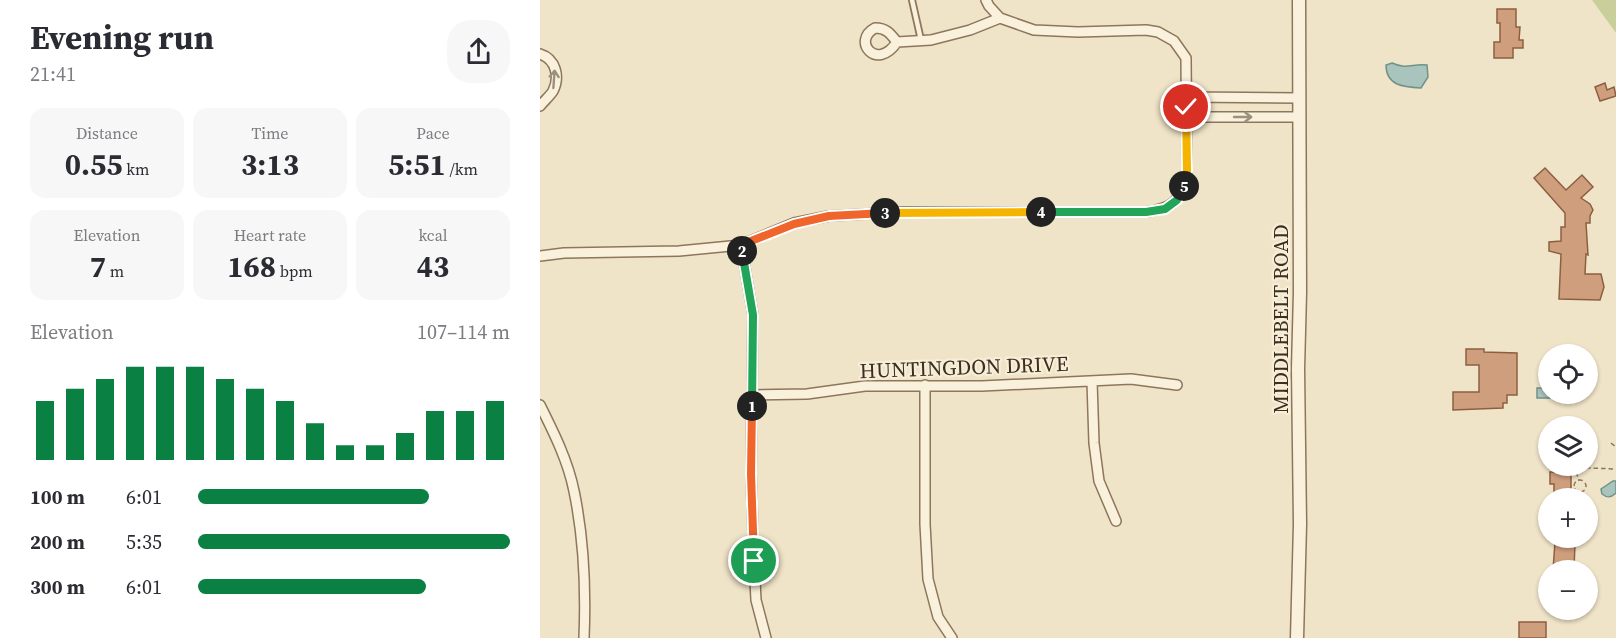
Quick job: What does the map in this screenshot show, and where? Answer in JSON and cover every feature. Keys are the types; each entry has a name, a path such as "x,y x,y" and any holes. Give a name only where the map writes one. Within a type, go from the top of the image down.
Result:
{"street":[{"path":"540,255 679,250 741,245 794,224 829,216 904,212 1146,212 1165,209 1177,200 1184,189 1187,171 1186,58 1174,41 1158,32 1146,30 1078,32 1034,30 1000,18 986,0"},
{"name":"MIDDLEBELT ROAD","path":"1297,638 1300,524 1299,0"},
{"path":"897,42 921,40 970,30 1000,18"},
{"path":"540,54 546,56 557,76 553,92 540,106"},
{"path":"1186,102 1299,98"},
{"path":"1186,117 1299,117"},
{"path":"741,245 753,315 751,474 756,600 766,638"},
{"name":"HUNTINGDON DRIVE","path":"752,395 807,394 865,386 982,386 1131,379 1177,385"},
{"path":"1092,381 1094,444 1099,481 1116,521"},
{"path":"926,386 925,524 928,579 938,617 952,638"},
{"path":"540,405 559,443 574,489 581,533 585,608 584,638"}],"lane":[{"path":"912,0 921,40"}],"path":[{"path":"1611,443 1616,447"},
{"path":"1598,468 1616,469"},
{"path":"1577,476 1579,481"},
{"path":"1579,481 1587,485 1583,491 1575,491 1575,484 1579,481"}],"green space":[{"path":"1592,0 1616,0 1616,33"}],"water":[{"path":"1392,63 1402,66 1427,65 1428,77 1421,88 1397,84 1387,72 1386,65"},
{"path":"1616,481 1616,493 1609,497 1602,494 1601,489"}],"building":[{"path":"1497,9 1516,9 1516,27 1520,27 1519,40 1523,40 1523,48 1513,48 1513,58 1494,58 1494,42 1500,42"},
{"path":"1605,83 1607,90 1614,87 1616,96 1600,101 1595,87"},
{"path":"1545,168 1566,190 1582,175 1593,187 1581,198 1590,204 1593,210 1590,223 1586,223 1588,255 1586,254 1585,274 1601,274 1604,287 1600,300 1559,299 1561,254 1549,251 1549,242 1561,241 1561,227 1565,227 1565,213 1534,178"},
{"path":"1466,349 1517,353 1517,395 1507,395 1507,403 1503,403 1503,408 1453,410 1453,392 1479,392 1479,365 1466,365"},
{"path":"1550,476 1571,476 1571,488 1554,488 1554,484 1550,484"},
{"path":"1555,548 1575,548 1574,560 1554,560"},
{"path":"1519,622 1546,622 1546,638 1519,638"}],"route":[{"path":"754,561 751,474 753,315 741,245 794,224 829,216 904,212 1146,212 1165,209 1177,200 1184,189 1187,171 1186,107"}]}
